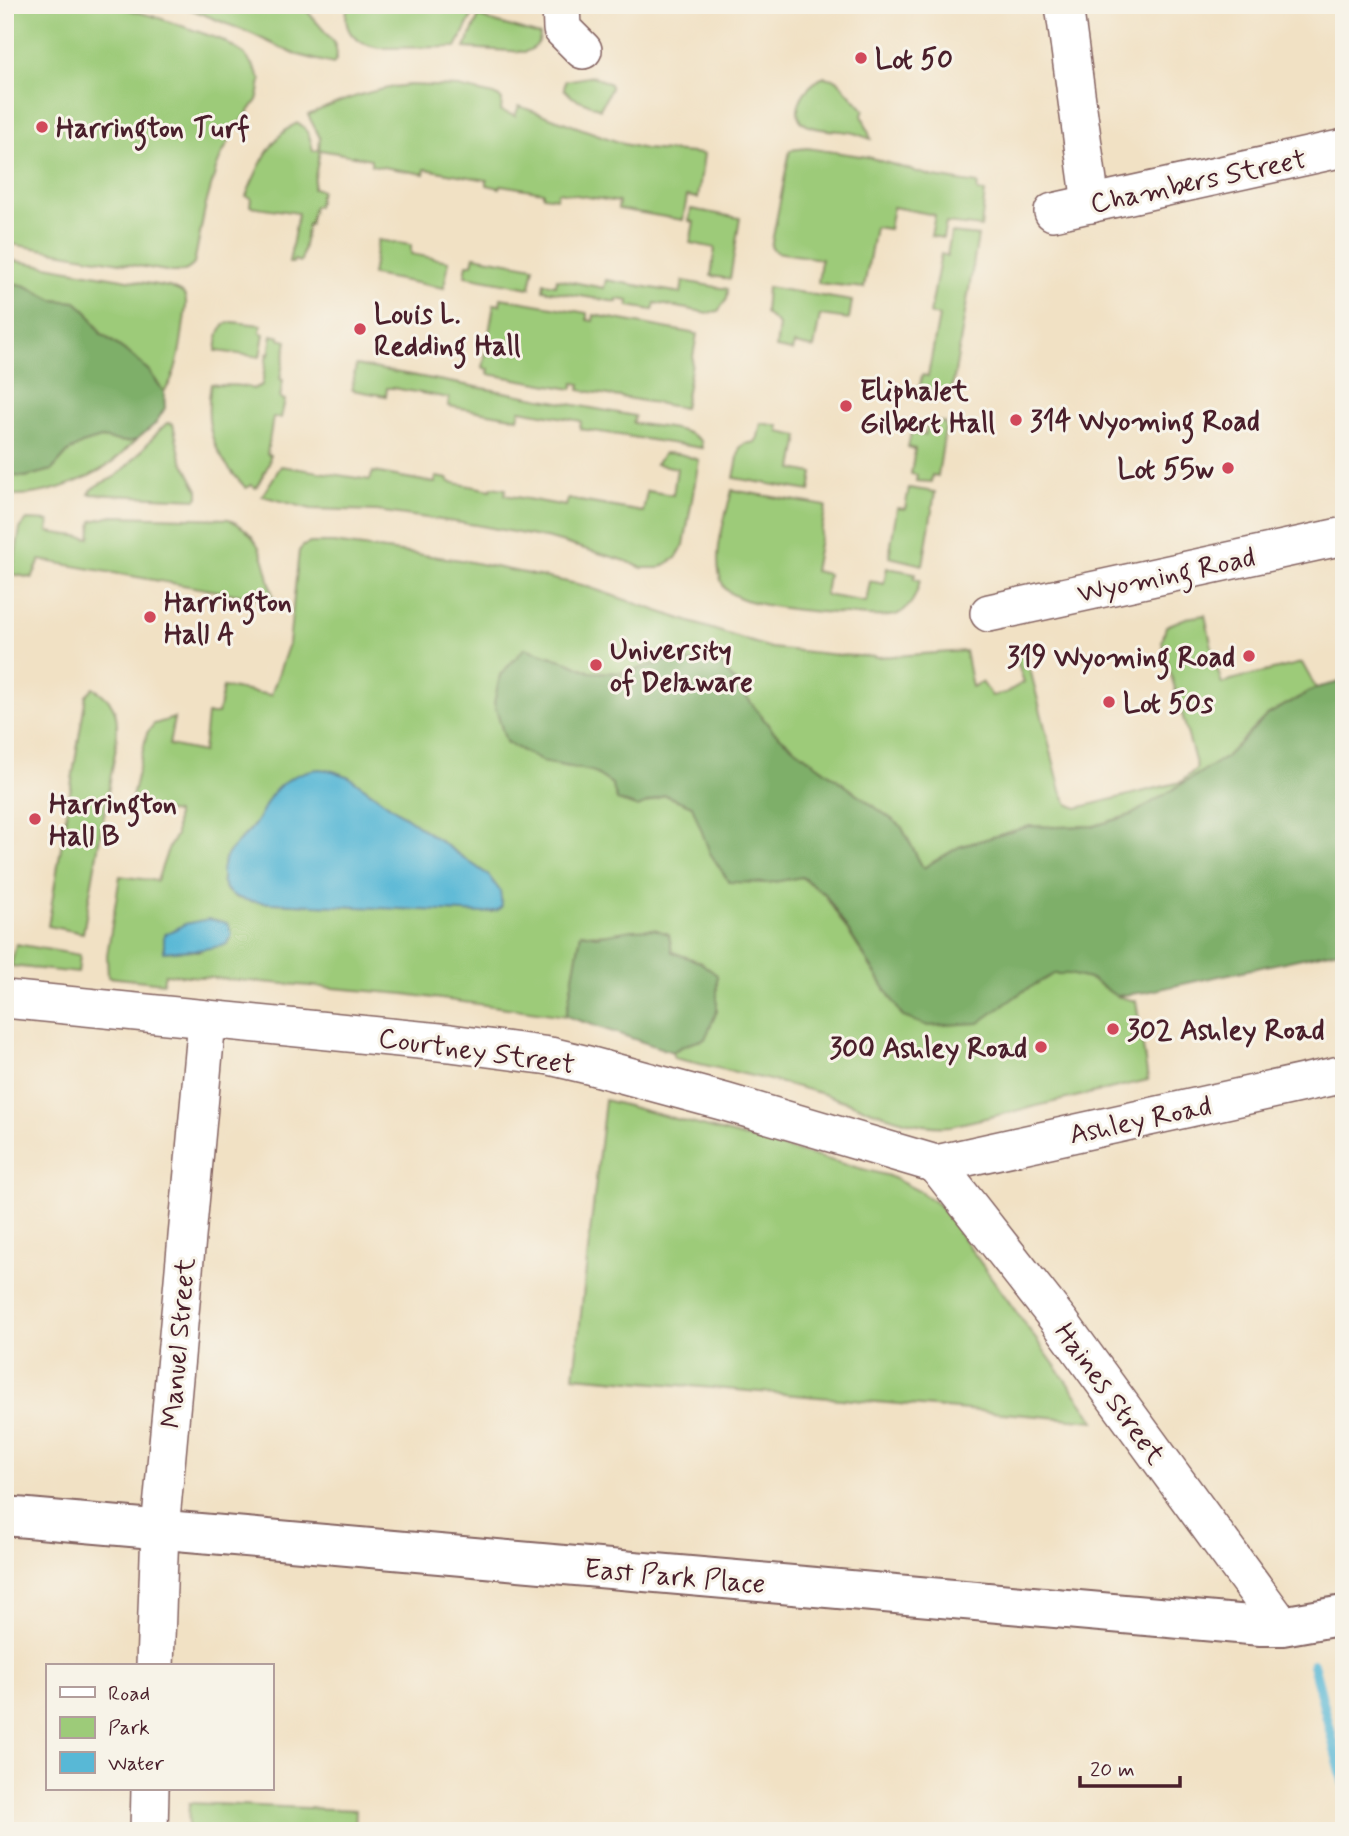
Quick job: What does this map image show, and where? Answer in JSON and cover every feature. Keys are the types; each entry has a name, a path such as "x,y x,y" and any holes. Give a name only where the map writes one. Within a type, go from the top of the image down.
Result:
{"street":[{"path":"561,5 562,29 583,50"},
{"path":"1064,5 1091,204"},
{"name":"Chambers Street","path":"1053,212 1344,148"},
{"name":"Wyoming Road","path":"989,613 1344,536"},
{"name":"Courtney Street","path":"5,999 450,1043 550,1056 725,1102 936,1164"},
{"name":"Manuel Street","path":"155,1664 160,1530 207,1020"},
{"name":"Ashley Road","path":"936,1164 1344,1073"},
{"name":"Haines Street","path":"936,1164 1060,1322 1282,1626"},
{"name":"East Park Place","path":"5,1516 1261,1626 1282,1626 1344,1615"},
{"path":"149,1831 150,1790"}],"green space":[{"path":"5,5 112,5 222,40 244,54 253,66 261,80 257,100 222,154 205,208 194,264 189,269 172,272 5,243"},
{"path":"180,5 302,5 333,41 336,59 333,64 294,54"},
{"path":"348,5 470,5 467,11 473,14 456,47 380,48 363,43 352,35 347,22"},
{"path":"479,16 540,35 539,41 525,52 465,48"},
{"path":"593,76 610,84 611,88 600,109 572,97 564,89 565,81"},
{"path":"824,77 837,80 864,110 862,115 871,139 852,133 815,128 801,121 798,114 799,105 805,92"},
{"path":"409,85 458,87 498,96 502,100 501,111 515,116 519,106 624,144 645,149 704,154 698,198 687,196 683,220 618,209 619,202 558,192 556,198 543,196 543,192 487,185 487,180 425,169 424,174 371,165 371,159 320,150 313,188 321,190 318,206 314,206 310,225 308,224 301,262 294,260 289,263 298,213 250,206 251,198 246,196 273,144 280,135 298,123 307,131 313,151 319,150 320,138 308,115 357,96"},
{"path":"807,148 868,157 934,177 978,184 977,191 985,192 981,227 946,223 943,238 931,236 935,215 893,207 889,229 875,227 864,288 818,283 821,259 776,252 771,247 790,150"},
{"path":"691,209 740,218 730,279 711,276 715,248 690,243 694,222 689,221"},
{"path":"951,233 978,236 950,402 932,400 933,393 919,390 922,375 928,376 939,316 930,314 941,254 947,256"},
{"path":"378,240 411,245 411,254 449,261 444,288 372,275"},
{"path":"474,256 534,267 530,288 465,276 467,264 472,264"},
{"path":"5,259 169,287 183,293 186,307 180,351 174,374 164,392 149,371 101,333 88,313 76,302 53,300 26,286 5,281"},
{"path":"557,279 604,288 606,280 681,293 683,281 728,289 727,299 718,311 708,313 655,303 653,310 628,306 629,301 617,299 617,302 543,290 544,283 556,285"},
{"path":"5,281 26,286 53,300 76,302 88,313 101,334 149,371 164,392 165,408 155,424 136,440 126,442 101,438 68,452 52,470 25,477 8,475 5,479"},
{"path":"767,287 852,301 849,319 820,315 814,348 794,344 792,351 776,348 779,325 765,313"},
{"path":"501,298 587,313 587,320 593,321 594,315 697,334 684,408 579,390 580,384 574,383 572,389 488,374 489,369 483,368 494,304 500,305"},
{"path":"232,322 261,325 260,333 264,334 260,357 216,351 221,329"},
{"path":"272,335 287,341 280,379 283,380 280,398 285,400 281,418 273,417 267,454 270,455 269,464 256,488 252,485 246,488 226,464 214,440 209,415 211,384 253,389 262,385"},
{"path":"356,365 635,416 633,423 686,432 701,441 702,448 580,429 581,421 520,410 518,418 448,406 449,398 393,388 387,388 386,396 352,390"},
{"path":"928,421 946,423 938,476 932,475 931,482 916,481 917,475 911,474 915,449 908,447 911,433 925,435"},
{"path":"167,423 173,424 181,458 198,490 196,499 89,494 123,470"},
{"path":"761,423 779,426 779,432 799,436 793,469 813,473 810,491 734,478 740,447 755,442"},
{"path":"101,438 126,442 136,440 118,458 88,477 46,491 5,494 5,479 8,475 25,477 52,470 68,452"},
{"path":"664,453 680,454 699,460 684,545 676,558 659,568 642,568 550,539 476,525 377,511 311,509 262,496 281,466 370,480 373,472 435,483 436,477 491,490 492,487 506,489 505,495 566,506 568,499 643,512 647,491 673,495 677,468 656,464"},
{"path":"909,488 935,492 923,565 889,557 897,508 905,509"},
{"path":"732,490 826,506 814,571 828,574 825,595 866,602 870,581 884,584 887,568 915,573 914,579 920,580 913,600 898,614 872,616 760,604 730,593 719,575 718,563 720,538"},
{"path":"113,516 229,519 241,526 257,543 274,601 40,560 32,578 12,574 20,529 27,520 49,521 48,532 90,538 92,521"},
{"path":"310,543 333,543 461,560 582,585 771,648 879,657 965,651 972,687 982,682 992,696 1005,693 1024,682 1014,654 1025,649 1061,791 1068,804 1077,808 1181,782 1197,768 1162,642 1166,626 1186,618 1205,615 1222,684 1302,663 1316,688 1267,715 1226,757 1131,815 1094,826 1030,826 959,847 923,868 901,826 773,731 720,663 666,661 625,673 590,672 571,663 510,667 500,675 543,762 592,771 612,784 665,795 692,806 701,827 768,883 801,877 824,894 903,1017 1022,992 1054,973 1093,980 1116,996 1136,1001 1148,1080 951,1126 918,1124 816,1092 674,1058 672,1052 705,1039 699,962 672,952 654,929 608,934 581,933 566,1016 404,994 165,974 163,983 108,977 107,955 120,876 157,881 176,835 176,813 130,806 147,733 154,724 174,718 169,745 203,752 207,714 218,714 223,687 271,695 289,643 299,551","holes":["333,771 349,777 488,875 493,912 272,903 237,898 227,891 222,880 224,861 256,823 270,798 287,781","171,933 199,951 164,952 164,935"]},
{"path":"525,648 590,672 625,673 666,661 720,663 773,731 901,826 923,868 959,847 1030,826 1094,826 1131,815 1226,757 1267,715 1316,688 1344,681 1344,949 1146,992 1116,996 1093,980 1069,974 1054,974 1022,992 979,1023 928,1026 903,1017 825,894 802,877 768,883 729,882 710,853 692,806 665,795 638,807 617,800 612,784 592,771 543,762 506,742 494,703 500,675"},
{"path":"93,688 113,706 117,720 117,737 83,933 48,926 86,695"},
{"path":"654,929 669,934 672,952 700,962 717,975 717,1011 705,1039 672,1052 566,1016 581,933 596,936"},
{"path":"16,944 80,955 78,973 11,966"},
{"path":"605,1100 889,1176 919,1191 939,1205 1095,1421 574,1376"},
{"path":"189,1803 356,1810 355,1831 188,1831"}],"water":[{"path":"320,769 349,777 488,875 500,891 502,906 498,910 484,913 264,903 232,895 223,883 222,874 228,854 253,826 270,797 280,786 299,774"},
{"path":"209,919 228,923 232,935 227,944 164,952 164,935 185,924"}],"waterway":[{"path":"1313,1664 1344,1784"}],"place":[{"name":"Lot 50","path":"861,58"},
{"name":"Harrington Turf","path":"42,127"},
{"name":"Louis L. Redding Hall","path":"360,329"},
{"name":"Eliphalet Gilbert Hall","path":"846,406"},
{"name":"314 Wyoming Road","path":"1016,420"},
{"name":"Lot 55w","path":"1228,468"},
{"name":"Harrington Hall A","path":"150,617"},
{"name":"319 Wyoming Road","path":"1249,656"},
{"name":"University of Delaware","path":"596,665"},
{"name":"Lot 50s","path":"1109,702"},
{"name":"Harrington Hall B","path":"35,819"},
{"name":"302 Ashley Road","path":"1113,1029"},
{"name":"300 Ashley Road","path":"1041,1047"}]}
